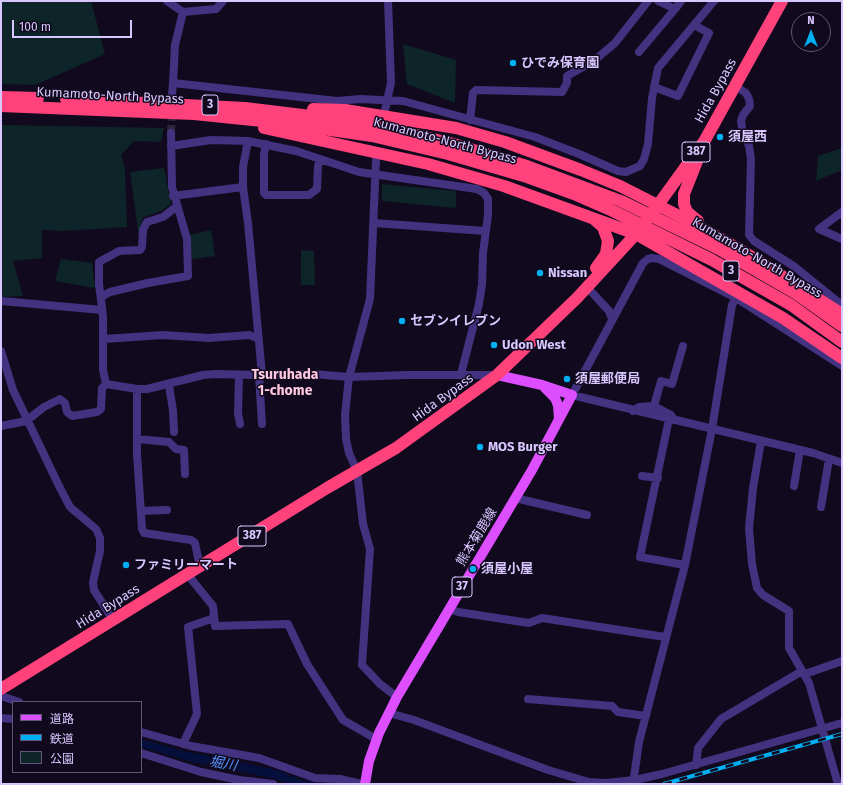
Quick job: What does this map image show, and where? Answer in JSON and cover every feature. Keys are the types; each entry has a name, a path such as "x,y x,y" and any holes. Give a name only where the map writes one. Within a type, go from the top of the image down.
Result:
{"highway":[{"name":"Hida Bypass","path":"1,689 425,429 498,375 587,287 636,234 705,140 782,1"},
{"name":"Kumamoto-North Bypass","path":"1,97 194,114 326,128 394,141 448,154 526,177 613,210 712,260 791,306 842,342"},
{"name":"Kumamoto-North Bypass","path":"1,106 45,102 245,108 374,125 450,143 527,166 621,200 719,249 796,294 842,326"},
{"path":"245,108 345,110 456,128 505,142 581,170 620,186 658,205"},
{"path":"194,114 362,148 428,164 504,186 636,234"},
{"path":"705,140 684,194 684,204 687,212 694,219 718,232 744,252"},
{"name":"3","path":"658,205 744,252 842,314"},
{"path":"587,287 607,248 608,241 603,227 591,217"},
{"name":"3","path":"636,234 737,295 783,318 842,358"}],"main road":[{"path":"498,375 542,385 572,395"},
{"path":"542,385 550,391 558,405 558,420"},
{"name":"熊本菊鹿線","path":"365,784 369,761 376,739 397,697 515,498 572,395"}],"street":[{"path":"167,1 183,12 216,10 223,1"},
{"path":"385,110 390,83 388,1"},
{"path":"470,120 473,93 476,90 562,92 567,83 567,76 595,60 615,43 648,1"},
{"path":"658,1 675,9"},
{"path":"639,52 681,1"},
{"path":"173,83 337,101 360,99 403,101 535,137 618,171 626,172 640,166 644,159 648,144 654,87 658,68 713,1"},
{"path":"172,95 175,45 183,12"},
{"path":"654,87 678,96 709,33 694,25"},
{"path":"735,86 746,93 750,106 743,115 741,121 749,146 751,159 749,235 754,241 795,267 842,305 815,348"},
{"path":"101,297 110,292 188,276 186,239 176,207 170,168 170,133"},
{"path":"171,146 211,140 248,141 266,144 376,175 477,189 484,193 488,199 488,215 485,230 479,304 461,374"},
{"path":"248,141 243,167 243,187 248,223 261,375 262,424"},
{"path":"266,144 264,154 264,192 266,195 309,195 317,189 318,166 320,159"},
{"path":"376,160 370,299 349,377 345,415 346,439 349,453 357,471 363,524 370,549 362,665 380,684 397,697"},
{"path":"174,196 243,187"},
{"path":"106,384 103,370 104,339 99,262 118,252 140,250 142,247 143,230 148,222 163,217 176,207"},
{"path":"842,212 820,228 842,239"},
{"path":"374,223 485,230"},
{"path":"842,366 737,295 659,259 648,259 643,263 572,395 633,411 800,450 842,463"},
{"path":"587,287 609,311 612,319"},
{"path":"634,782 639,742 685,565 712,429 732,305 737,295"},
{"path":"1,301 102,310"},
{"path":"104,339 163,335 209,338 249,336 257,338"},
{"path":"654,406 661,381 672,384 683,346"},
{"path":"1,351 13,390 26,421 70,507 96,528 100,538 100,551 94,573 94,590 113,620"},
{"path":"106,384 136,389 169,385 203,375 313,374 349,377 461,374 498,375"},
{"path":"239,375 238,413 240,424"},
{"path":"1,426 26,421 44,407 60,399 65,403 67,412 72,416 97,412 101,409 102,388 106,384"},
{"path":"169,385 173,411 174,432"},
{"path":"136,389 142,529 144,533 191,540 195,542 200,567"},
{"path":"633,411 639,407 654,406 671,415 672,420 640,557 685,565"},
{"path":"137,439 168,442 176,449 184,450 185,474"},
{"path":"761,441 750,509 749,528 752,564 760,593 788,611 789,648 803,672 815,699 838,784"},
{"path":"794,486 800,450"},
{"path":"821,507 829,459"},
{"path":"642,476 658,478"},
{"path":"515,498 587,515"},
{"path":"141,511 167,510"},
{"path":"188,575 212,606 215,626 288,624 307,664 343,720 376,739"},
{"path":"449,608 458,612 529,623 542,618 666,636"},
{"path":"184,744 197,714 188,627 214,618"},
{"path":"696,765 698,748 721,719 803,672 842,661"},
{"path":"1,696 16,701"},
{"path":"528,699 612,706 618,712 646,716"},
{"path":"389,713 414,720 542,768 571,777 606,783 634,782 842,723"},
{"path":"1,718 12,719"},
{"path":"142,732 184,744 259,758 315,778 340,779 361,784"},
{"path":"142,753 201,772 239,780 270,784"}],"green space":[{"path":"1,1 91,1 105,54 35,85 1,84"},
{"path":"403,44 456,60 455,103 407,84"},
{"path":"1,125 164,128 161,142 134,141 121,155 125,170 127,227 63,231 42,230 42,258 13,261 23,296 1,297"},
{"path":"842,148 842,170 816,181 818,156"},
{"path":"164,168 171,204 161,211 142,218 140,244 130,172"},
{"path":"382,184 456,191 456,208 382,201"},
{"path":"211,230 215,256 192,259 189,235"},
{"path":"301,250 314,251 315,285 301,285"},
{"path":"61,259 92,263 95,288 55,281"}],"water":[{"name":"堀川","path":"142,739 184,751 277,770 302,780 324,784 291,784 271,778 192,762 142,747"}],"tunnel":[{"path":"171,133 172,110"}],"railway":[{"path":"664,784 842,734"}],"place":[{"name":"ひでみ保育園","path":"513,63"},
{"name":"須屋西","path":"720,137"},
{"name":"Nissan","path":"540,273"},
{"name":"セブンイレブン","path":"402,321"},
{"name":"Udon West","path":"494,345"},
{"name":"須屋郵便局","path":"567,379"},
{"name":"MOS Burger","path":"480,447"},
{"name":"ファミリーマート","path":"126,565"},
{"name":"須屋小屋","path":"473,569"}],"district":[{"name":"Tsuruhada 1-chome","path":"285,384"}]}
